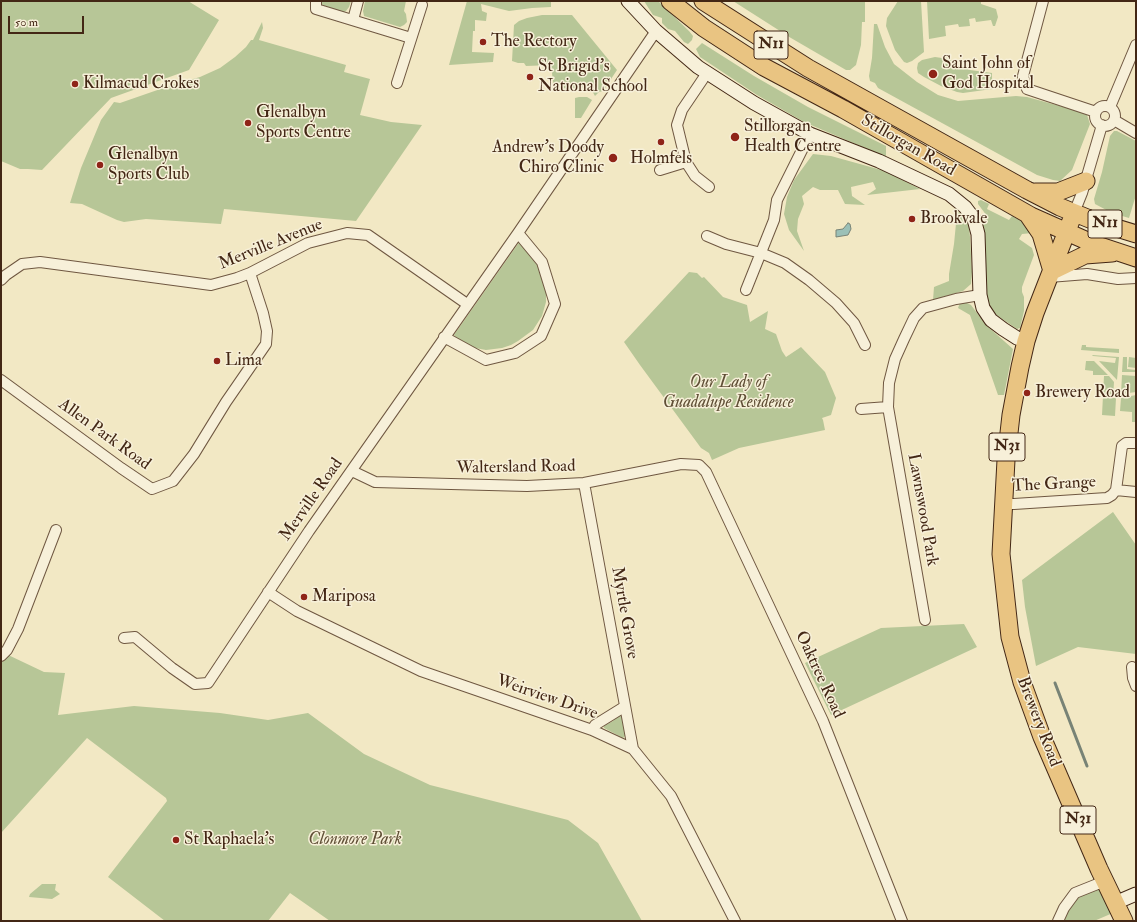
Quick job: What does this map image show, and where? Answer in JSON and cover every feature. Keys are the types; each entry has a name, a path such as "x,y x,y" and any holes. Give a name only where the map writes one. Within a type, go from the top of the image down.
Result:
{"highway":[{"name":"Stillorgan Road","path":"670,1 704,28 764,67 843,109 1027,214 1066,233 1136,258"},
{"name":"Stillorgan Road","path":"703,1 808,68 1027,190 1074,213 1136,234"},
{"path":"1027,190 1038,193 1058,192 1086,181"},
{"name":"Brewery Road","path":"1074,213 1035,312 1020,367 1011,415 1003,504 1001,554 1010,637 1022,682 1042,737 1124,921"},
{"path":"1027,214 1035,223 1041,234 1050,274 1085,255 1104,255 1117,252"}],"street":[{"path":"316,1 316,9 411,38"},
{"path":"353,20 358,1"},
{"path":"628,1 656,31 707,73 754,103 810,134 879,161 950,194 965,207 974,219 978,234 980,295 983,308 991,320 1012,336 1026,341"},
{"path":"1043,1 1023,76 1027,89 1096,112"},
{"path":"397,83 422,5"},
{"name":"Merville Road","path":"124,638 135,637 172,668 195,684 208,683 268,592 444,337 518,233 656,31"},
{"path":"1110,107 1136,45"},
{"path":"707,73 682,110 677,125 686,162 695,176 709,187"},
{"path":"1103,106 1110,107 1114,111 1114,120 1109,125 1102,126 1097,122 1095,116 1096,112 1103,106"},
{"path":"1114,120 1136,133"},
{"path":"1074,213 1086,181 1102,126"},
{"path":"746,290 774,220 777,200 810,134"},
{"path":"660,170 686,162"},
{"name":"Merville Avenue","path":"1,280 22,264 40,262 212,285 250,273 308,243 347,233 368,235 467,304"},
{"path":"444,337 486,360 515,353 541,336 555,304 542,262 518,233"},
{"path":"707,236 726,244 761,254 785,263 809,280 836,303 854,323 865,345"},
{"name":"Allen Park Road","path":"1,380 152,489 173,481 194,454 226,402 266,344 267,331 263,313 250,273"},
{"path":"1050,274 1087,274 1118,279 1136,278"},
{"name":"Lawnswood Park","path":"925,620 888,407 889,383 895,359 914,318 923,308 956,299 980,295"},
{"path":"861,409 888,407"},
{"name":"The Grange","path":"1003,504 1107,498 1116,490 1122,446 1126,442 1136,443"},
{"name":"Waltersland Road","path":"352,471 375,482 527,486 584,483 681,464"},
{"name":"Oaktree Road","path":"681,464 699,465 706,472 823,721 902,921"},
{"name":"Myrtle Grove","path":"584,483 633,750"},
{"path":"1116,490 1136,492"},
{"path":"1,656 7,650 18,629 56,530"},
{"name":"Weirview Drive","path":"268,592 297,611 421,671 592,730 633,750 671,796 735,921"},
{"path":"1132,667 1132,678 1136,686"},
{"path":"592,730 596,725 624,707"},
{"path":"1058,921 1064,908 1075,893 1105,881"},
{"path":"1115,903 1136,894"}],"green space":[{"name":"Kilmacud Crokes","path":"1,1 188,1 219,20 189,70 111,98 42,170 20,169 1,161"},
{"path":"320,1 351,1 346,11 342,13 322,6"},
{"path":"365,1 406,1 404,11 407,22 400,27 364,16 363,11"},
{"path":"467,1 551,1 551,7 509,11 481,4 482,11 487,13 486,21 475,20 472,52 494,53 493,62 449,65"},
{"path":"644,1 658,1 689,31 693,36 692,40 688,44 684,42 675,31 668,29 662,23 662,18 653,15"},
{"path":"733,1 865,1 865,22 862,22 861,45 856,65 850,70 846,70 791,38"},
{"path":"898,1 921,1 924,52 907,63 904,62 895,50 886,26 887,18"},
{"path":"927,1 981,1 981,4 996,9 998,17 995,26 993,26 991,20 976,22 975,18 969,19 970,26 959,27 958,24 945,26 946,36 929,39"},
{"path":"542,15 572,15 617,70 603,91 599,92 595,96 590,87 554,89 551,65 526,66 524,63 512,61 514,25 527,18"},
{"name":"Glenalbyn Sports Centre","path":"262,22 263,28 259,40 346,65 344,72 370,79 360,115 391,122 422,125 356,221 224,209 221,224 146,219 124,222 82,204 70,203 81,168 101,120 114,102 120,103 200,77 220,68 235,57 251,40 253,40"},
{"path":"874,24 877,24 885,47 894,64 917,82 938,95 958,101 1016,96 1027,97 1087,115 1090,124 1072,170 1060,181 1037,175 878,88 875,83 870,81 869,76 872,58"},
{"path":"702,43 754,76 808,107 886,146 886,157 804,122 757,95 700,57 696,49"},
{"path":"935,57 949,59 953,61 953,64 970,70 992,73 992,89 963,93 957,92 941,86 918,73 918,63 922,60"},
{"path":"587,97 592,100 581,118 575,118 575,98"},
{"path":"1114,131 1117,131 1136,141 1136,195 1129,218 1112,213 1095,204 1094,199 1110,136"},
{"path":"813,154 831,156 885,171 920,189 867,195 876,189 873,182 851,187 852,196 865,205 845,204 838,190 820,190 813,187 802,196 804,204 798,219 797,231 804,251 789,230 784,214 787,197 794,180"},
{"path":"981,200 989,204 987,209 1009,220 1012,216 1023,222 1033,233 1022,234 1019,239 1032,248 1034,255 1022,287 1024,311 1020,328 1017,329 995,314 989,306 987,300 984,231 980,219 985,221 987,216 978,204 978,201"},
{"path":"961,212 969,225 972,272 971,284 963,291 933,300 934,287 949,281 957,213"},
{"path":"520,241 538,264 546,289 546,302 542,316 533,330 511,345 486,350 470,347 454,335"},
{"name":"Our Lady of Guadalupe Residence","path":"689,272 697,273 702,278 704,277 723,297 747,305 750,322 768,311 765,329 776,334 782,351 786,357 801,347 825,372 836,398 831,415 822,418 825,430 739,448 712,460 709,453 701,448 624,342"},
{"path":"960,303 967,303 971,305 986,325 1013,349 1004,395 998,395 970,315 958,308"},
{"path":"1082,345 1086,345 1086,347 1119,349 1119,353 1081,350"},
{"path":"1092,355 1119,357 1117,380 1099,361 1115,363 1116,358"},
{"path":"1123,357 1127,357 1127,369 1136,370 1136,372 1122,372"},
{"path":"1129,357 1136,358 1136,368 1128,367"},
{"path":"1086,361 1094,361 1108,375 1093,375 1093,371 1085,370"},
{"path":"1122,375 1136,376 1136,392 1121,394"},
{"path":"1104,376 1109,376 1114,382 1113,398 1116,398 1115,416 1102,415"},
{"path":"1136,395 1136,422 1132,422 1132,412 1120,411 1121,398"},
{"path":"1113,512 1136,545 1136,654 1078,647 1036,666 1025,607 1022,580"},
{"path":"964,624 977,647 831,715 805,663 881,628"},
{"name":"Clonmore Park","path":"4,653 44,672 65,673 58,715 134,706 220,713 268,720 308,713 364,754 430,785 568,820 598,843 642,921 330,921 290,893 268,921 165,921 108,877 167,801 166,798 87,738 1,833 1,656"},
{"path":"621,713 626,735 623,738 604,728 604,726 613,721"},
{"path":"1104,881 1120,910 1094,921 1058,921 1075,893"},
{"path":"42,884 56,884 55,890 60,894 52,899 29,897 30,894"}],"water":[{"path":"848,223 850,224 851,229 848,235 836,237 836,230 843,229"}],"waterway":[{"path":"1055,683 1087,766"}],"place":[{"name":"The Rectory","path":"483,42"},
{"name":"Saint John of God Hospital","path":"933,74"},
{"name":"St Brigid's National School","path":"530,77"},
{"name":"Kilmacud Crokes","path":"75,84"},
{"name":"Glenalbyn Sports Centre","path":"248,123"},
{"name":"Stillorgan Health Centre","path":"735,137"},
{"name":"Holmfels","path":"661,142"},
{"name":"Andrew's Doody Chiro Clinic","path":"613,158"},
{"name":"Glenalbyn Sports Club","path":"100,165"},
{"name":"Brookvale","path":"912,219"},
{"name":"Lima","path":"217,361"},
{"name":"Brewery Road","path":"1027,393"},
{"name":"Mariposa","path":"304,597"},
{"name":"St Raphaela's","path":"176,840"}]}
